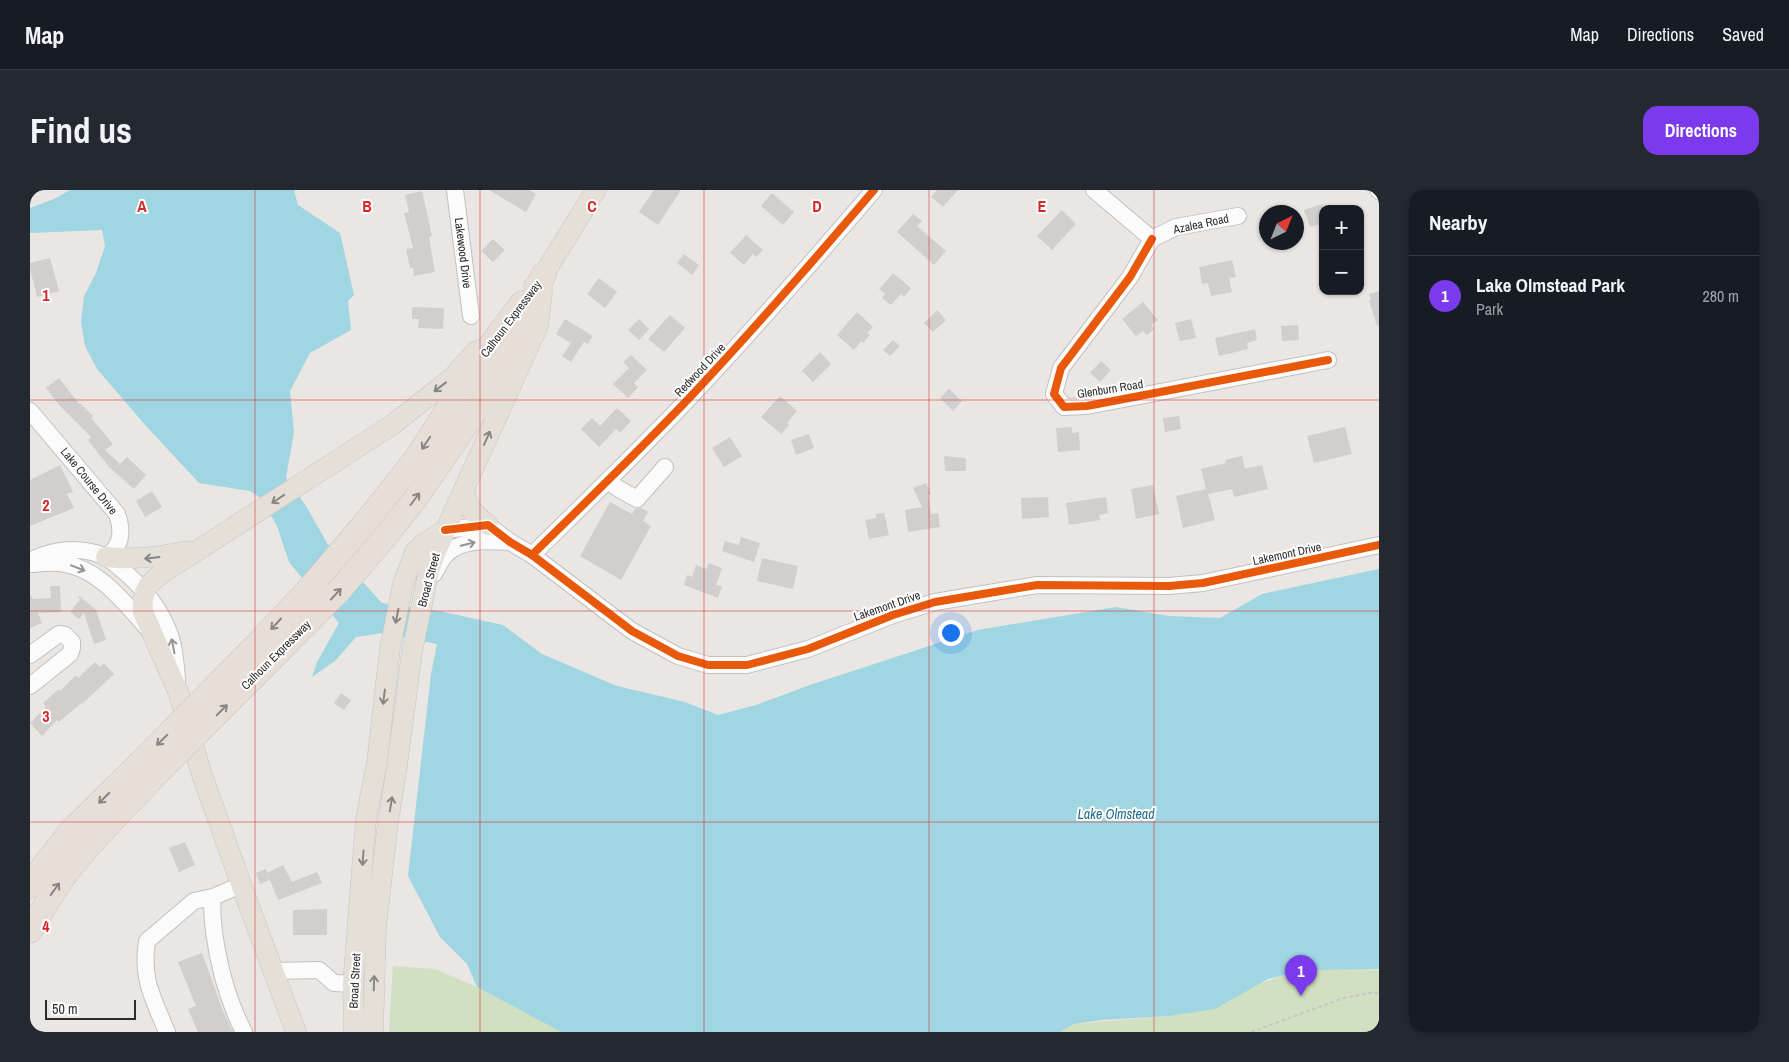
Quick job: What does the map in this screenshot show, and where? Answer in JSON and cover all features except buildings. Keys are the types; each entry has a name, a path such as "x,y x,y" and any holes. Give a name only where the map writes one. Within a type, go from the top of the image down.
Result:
{"highway":[{"name":"Calhoun Expressway","path":"30,931 48,899 72,867 104,830 145,772 306,592 366,522 418,456 480,359 544,274"},
{"name":"Calhoun Expressway","path":"30,886 44,864 71,831 145,772 339,592 416,498 467,424 511,353 544,274"}],"main road":[{"path":"310,1032 293,1024 273,971 201,772 179,694 150,632 143,612 142,603 145,591 151,581 197,549 249,518 392,424 452,378 544,274 596,190"},
{"path":"446,530 538,326 544,274"},
{"path":"464,489 469,508 488,525"},
{"name":"Broad Street","path":"354,1032 353,984 366,819 377,762 390,648 403,584 415,552 423,544 446,530"},
{"name":"Broad Street","path":"373,1032 376,927 388,822 412,652 429,570 446,530"},
{"path":"106,557 152,558 197,549"}],"street":[{"name":"Lakewood Drive","path":"455,190 471,316"},
{"name":"Redwood Drive","path":"532,555 693,394 874,190"},
{"path":"1094,190 1152,239"},
{"name":"Azalea Road","path":"1152,239 1176,227 1238,216"},
{"name":"Glenburn Road","path":"1152,239 1130,277 1061,368 1054,394 1064,407 1087,406 1328,360"},
{"name":"Lake Course Drive","path":"30,410 117,514 120,531 118,542 115,551 106,557"},
{"path":"608,481 618,490 637,499 665,467"},
{"path":"446,530 488,525"},
{"name":"Lakemont Drive","path":"488,525 510,542 532,555 632,631 678,656 708,665 747,665 808,649 893,615 935,602 1037,585 1169,586 1203,583 1379,545"},
{"name":"Lakemont Drive","path":"424,590 445,555 460,546 481,541 510,542"},
{"path":"30,563 54,551 91,552 106,557 145,591 162,615 170,635 179,694"},
{"path":"30,563 64,564 80,568 93,575 119,597 150,632"},
{"path":"30,655 59,634 65,635 72,642 70,654 30,686"},
{"path":"167,1032 146,982 144,958 147,941 194,901 213,897 241,885"},
{"path":"213,897 211,912 218,962 244,1032"},
{"path":"273,971 320,970 334,983 353,984"}],"path":[{"path":"1250,1032 1344,998 1379,993"}],"green space":[{"path":"393,966 435,969 477,987 561,1032 389,1032"},
{"path":"1306,970 1379,970 1379,1032 1060,1032 1074,1024 1168,1016 1279,977"}],"water":[{"name":"Lake Olmstead","path":"70,190 294,190 298,205 340,233 354,295 348,301 351,330 310,353 290,391 294,432 286,478 306,506 327,543 382,603 439,611 503,625 542,654 617,686 685,702 718,715 756,705 810,685 978,630 1116,607 1169,616 1220,618 1262,594 1379,569 1379,969 1306,970 1268,979 1215,1009 1168,1016 1102,1020 1074,1024 1060,1032 561,1032 477,987 467,964 440,937 408,876 431,674 437,644 383,633 356,637 335,661 312,677 317,662 339,623 289,562 277,526 261,498 250,491 199,483 97,369 85,346 81,322 84,296 96,273 105,246 102,230 30,233 30,208 54,199"}],"cycle path":[{"path":"532,555 693,394 785,293 874,190"},
{"path":"1152,239 1130,277 1061,368 1054,394 1064,407 1087,406 1328,360"},
{"path":"445,530 488,525 510,542 532,555 632,631 678,656 708,665 747,665 808,649 893,615 935,602 1037,585 1169,586 1203,583 1379,545"}],"place":[{"name":"Lake Olmstead Park","path":"1301,996"}]}
